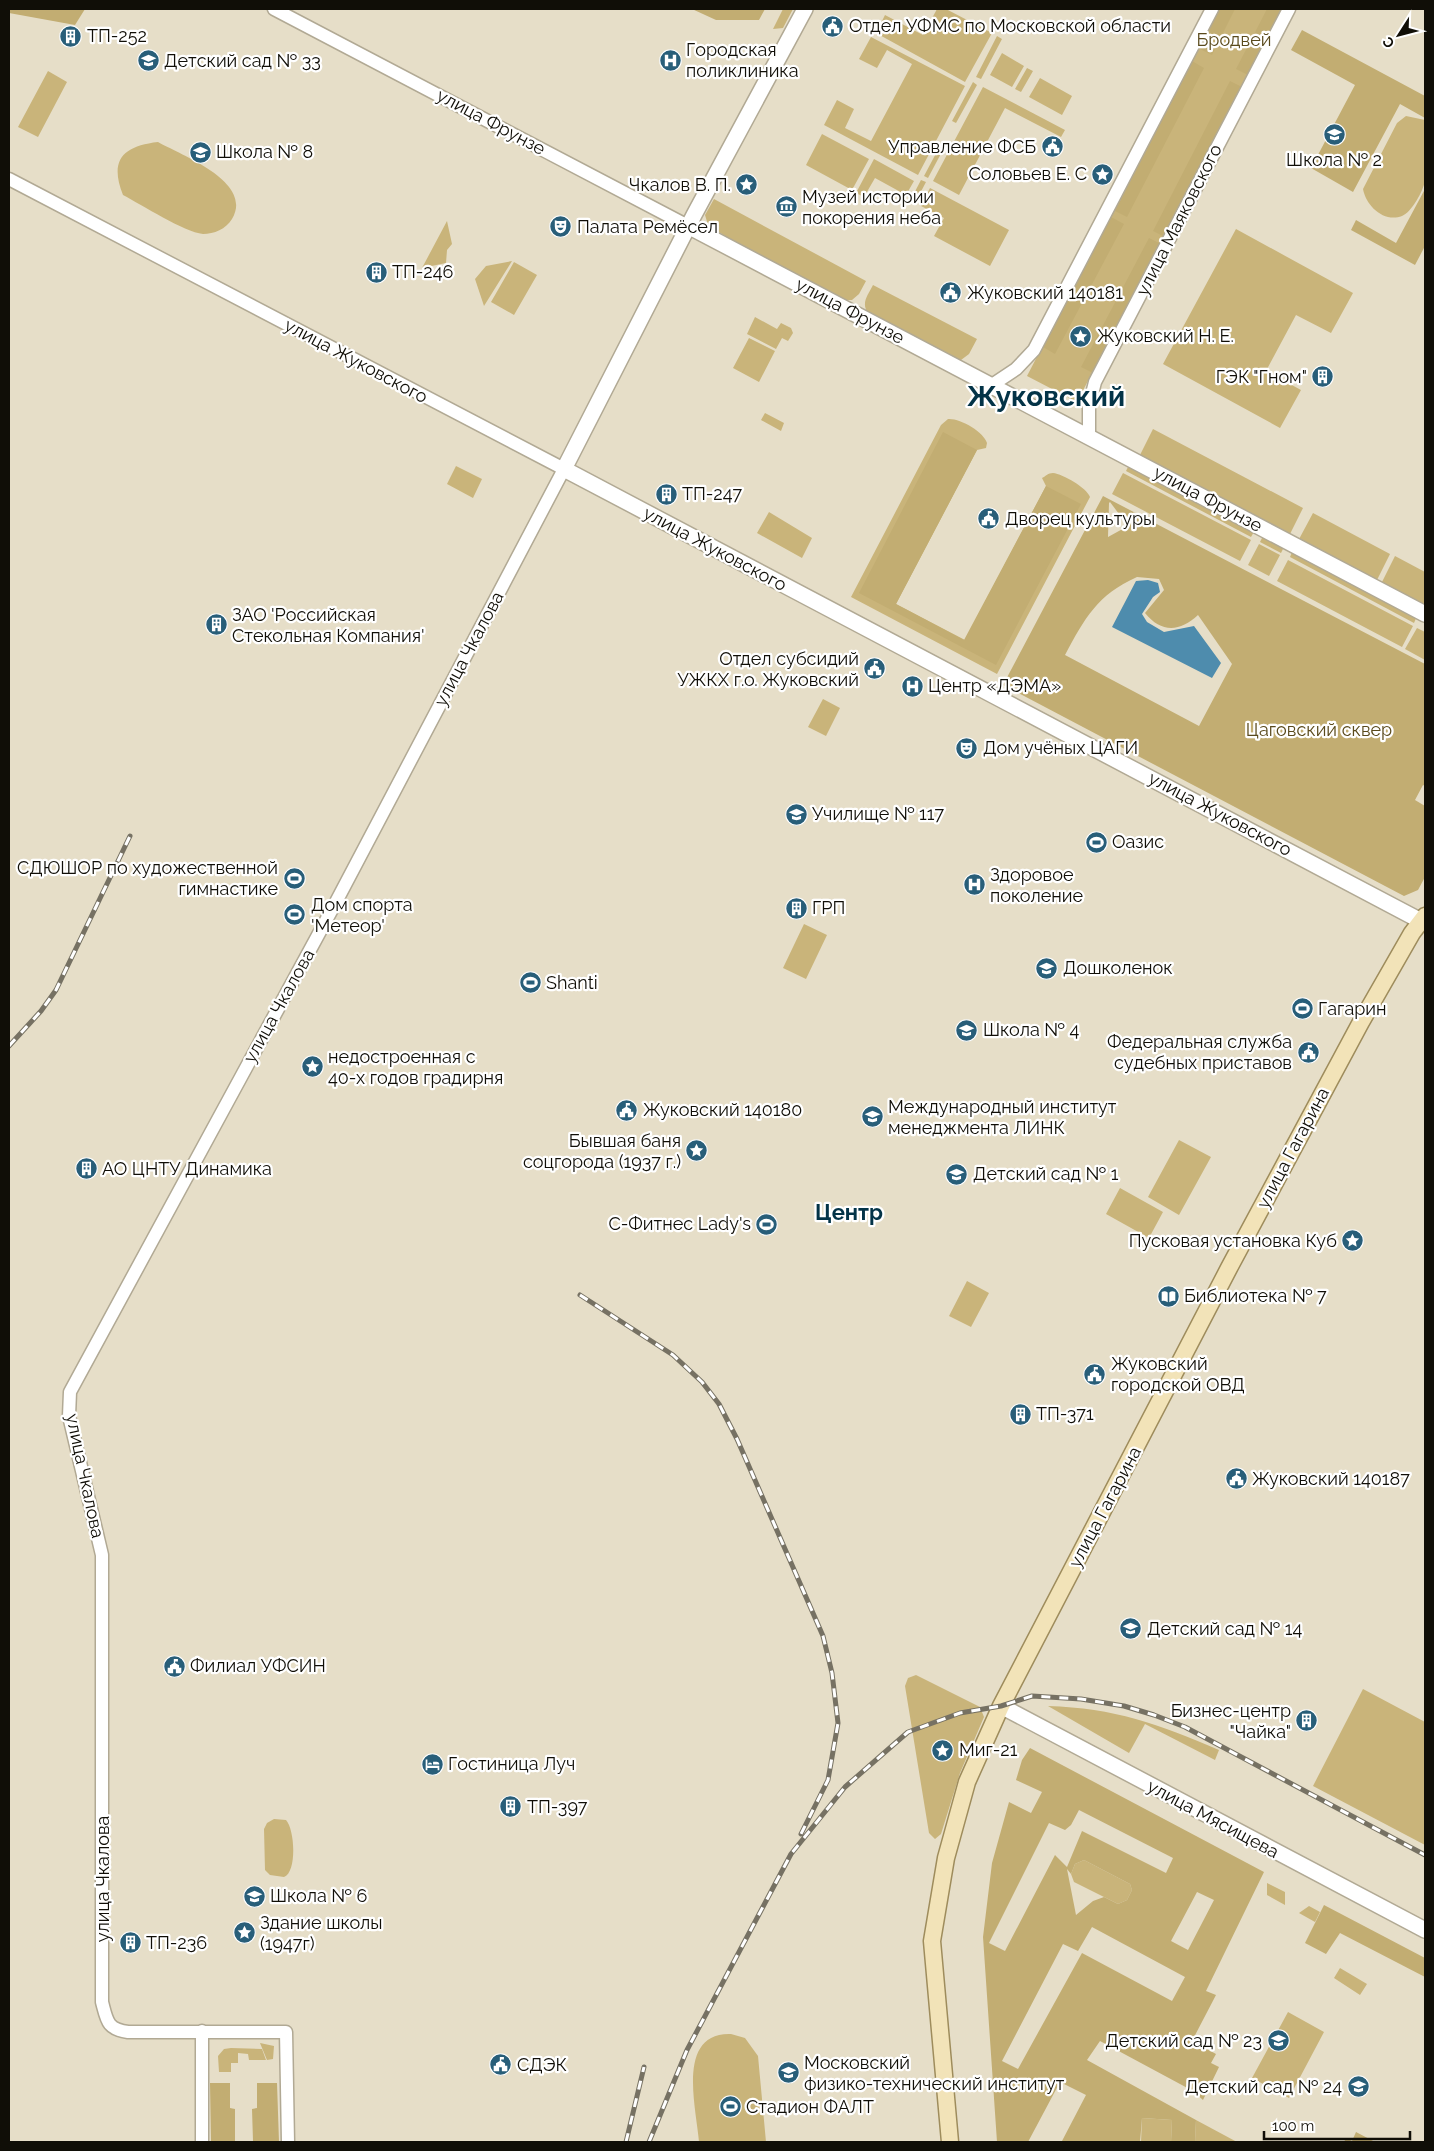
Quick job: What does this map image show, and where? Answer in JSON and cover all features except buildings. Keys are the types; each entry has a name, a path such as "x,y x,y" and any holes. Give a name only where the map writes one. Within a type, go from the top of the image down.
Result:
{"main road":[{"name":"улица Чкалова","path":"564,469 688,226 805,9"},
{"name":"улица Фрунзе","path":"688,226 1425,614"},
{"name":"улица Жуковского","path":"564,469 1423,918"},
{"name":"улица Гагарина","path":"950,2142 932,1941 946,1858 968,1782 1001,1706 1291,1152 1361,1022 1423,918"},
{"name":"улица Мясищева","path":"1001,1706 1425,1930"}],"street":[{"name":"улица Фрунзе","path":"274,9 688,226"},
{"path":"992,385 1016,369 1034,350 1212,9"},
{"name":"улица Маяковского","path":"1089,436 1089,406 1095,382 1289,9"},
{"name":"улица Жуковского","path":"9,179 564,469"},
{"name":"улица Чкалова","path":"202,2031 128,2032 116,2030 106,2021 102,2002 102,1555 69,1416 70,1392 336,902 564,469"},
{"path":"202,2142 202,2031 286,2032 288,2142"}],"green space":[{"path":"9,9 85,9 75,25 9,13"},
{"path":"692,9 765,9 759,20 716,20"},
{"path":"783,9 793,9 783,28 773,29"},
{"path":"937,9 946,9 992,33 965,82 876,33 885,15 923,35"},
{"name":"Бродвей","path":"1218,9 1282,9 1077,402 1027,376"},
{"path":"1218,9 1235,9 1212,55 1198,48"},
{"path":"1267,9 1282,9 1248,75 1236,69"},
{"path":"1302,30 1425,96 1425,118 1400,104 1353,192 1311,168 1355,85 1291,50"},
{"path":"997,36 1002,39 981,79 976,77"},
{"path":"871,37 965,86 918,175 824,125 837,100 854,109 845,128 871,141 912,64 887,50 877,68 859,59"},
{"path":"1002,53 1024,66 1012,87 990,75"},
{"path":"1192,61 1204,68 1127,217 1115,211"},
{"path":"1027,68 1033,71 1021,92 1015,89"},
{"path":"48,71 67,82 38,137 18,127"},
{"path":"1040,78 1072,96 1062,115 1029,97"},
{"path":"1230,81 1242,87 1165,237 1153,231"},
{"path":"973,82 977,85 956,123 952,121"},
{"path":"983,87 1065,130 1061,137 1005,108 959,195 933,181"},
{"path":"1406,116 1425,120 1426,175 1422,190 1410,210 1406,214 1395,218 1377,212 1368,201 1363,189 1397,123"},
{"path":"822,134 869,159 852,190 806,165"},
{"path":"158,142 198,163 225,182 233,193 236,206 232,219 226,226 211,233 195,232 174,223 123,195 118,173 122,157 136,147"},
{"path":"941,144 945,146 928,178 924,176"},
{"path":"874,159 914,181 906,195 875,178 864,197 856,193"},
{"path":"921,180 926,182 915,203 910,201"},
{"path":"930,188 1009,230 990,266 934,236 944,218 921,206"},
{"path":"1425,189 1425,246 1415,265 1351,230 1356,220 1396,243"},
{"path":"714,199 866,281 859,294 852,300 843,300 742,247 708,225 705,215"},
{"path":"1111,217 1124,224 1055,354 1043,347"},
{"path":"447,221 452,244 447,250 446,263 422,268"},
{"path":"1236,229 1353,293 1331,333 1296,315 1266,371 1301,390 1280,428 1163,364"},
{"path":"1149,238 1161,244 1093,373 1081,367"},
{"path":"512,261 484,306 475,279 486,266"},
{"path":"514,262 537,275 514,315 491,302"},
{"path":"873,285 977,339 969,354 961,360 954,359 869,314 865,303"},
{"path":"755,317 777,329 781,323 791,328 793,333 788,341 782,338 776,349 747,334"},
{"path":"749,338 775,351 759,382 733,368"},
{"path":"765,413 784,423 781,431 761,420"},
{"path":"948,419 965,423 977,430 987,443 986,448 977,450 896,604 965,640 1046,486 1042,478 1051,473 1063,476 1080,486 1090,497 997,674 851,597 941,425"},
{"path":"1153,429 1303,508 1289,536 1139,457"},
{"path":"943,432 977,450 896,604 964,640 1046,486 1081,504 996,665 859,593"},
{"path":"1130,463 1255,530 1251,537 1126,471"},
{"path":"456,466 482,479 473,498 447,484"},
{"path":"1123,473 1251,540 1240,561 1112,494"},
{"name":"Цаговский сквер","path":"1103,496 1425,664 1425,786 1423,785 1415,800 1425,806 1425,877 1418,890 1404,896 1003,685","holes":["1109,503 1128,526 1108,537","1137,577 1159,579 1164,590 1145,613 1151,620 1164,627 1171,628 1184,625 1198,615 1232,664 1199,726 1065,655 1086,619 1102,600 1123,584"]},
{"path":"769,512 812,538 802,558 757,533"},
{"path":"1313,513 1390,554 1376,582 1298,541"},
{"path":"1264,534 1285,545 1281,553 1260,542"},
{"path":"1259,544 1280,555 1269,576 1248,565"},
{"path":"1293,550 1417,616 1414,623 1290,557"},
{"path":"1395,556 1425,572 1425,608 1381,584"},
{"path":"1288,560 1413,626 1402,647 1277,581"},
{"path":"1417,628 1425,632 1425,660 1405,649"},
{"path":"823,699 840,708 826,736 808,727"},
{"path":"804,924 827,935 806,979 783,968"},
{"path":"1179,1140 1211,1157 1179,1215 1148,1197"},
{"path":"1120,1188 1163,1212 1149,1238 1106,1214"},
{"path":"967,1281 989,1293 971,1327 949,1316"},
{"path":"916,1675 980,1707 984,1717 960,1773 941,1834 935,1839 929,1833 905,1686 908,1678"},
{"path":"1363,1689 1425,1722 1425,1845 1313,1786"},
{"path":"1048,1706 1094,1710 1136,1719 1176,1732 1219,1750 1215,1760 1145,1724 1129,1753"},
{"path":"1030,1748 1264,1872 1206,1991 1216,1995 1192,2041 1216,2054 1211,2063 1219,2067 1203,2100 1193,2091 1100,2041 1087,2060 1196,2120 1195,2142 1171,2142 1172,2120 1142,2118 1140,2142 1062,2141 1086,2095 1060,2082 1028,2142 997,2142 983,1937 992,1863 1009,1802 1031,1813 1042,1792 1016,1780 1022,1760","holes":["1079,1810 1173,1858 1166,1873 1082,1831 1067,1867 1055,1855 1005,1951 989,1943 1049,1823 1065,1830 1071,1825","1084,1860 1130,1884 1132,1890 1127,1900 1118,1904 1104,1897 1093,1901 1076,1915 1067,1869 1071,1874 1075,1864","1197,1892 1214,1900 1188,1950 1171,1941","1092,1927 1185,1977 1172,2001 1082,1953 1018,2069 1002,2061 1063,1944 1078,1951"]},
{"path":"274,1819 286,1820 293,1841 291,1867 288,1874 284,1877 270,1875 265,1870 264,1829 267,1823"},
{"path":"1084,1860 1130,1884 1132,1890 1127,1900 1118,1904 1074,1882 1071,1874 1075,1864"},
{"path":"1267,1883 1285,1892 1285,1905 1267,1895"},
{"path":"1324,1905 1425,1958 1425,1977 1340,1933 1326,1954 1305,1943"},
{"path":"1309,1906 1320,1912 1315,1922 1299,1913"},
{"path":"1340,1968 1367,1984 1360,1995 1334,1978"},
{"path":"1288,2012 1324,2032 1289,2098 1252,2078"},
{"name":"Стадион ФАЛТ","path":"731,2034 745,2038 758,2056 766,2142 699,2142 693,2092 693,2074 696,2058 702,2045 714,2037"},
{"path":"260,2043 274,2046 273,2059 267,2060"},
{"path":"224,2049 262,2049 266,2060 249,2060 248,2054 238,2053 238,2063 231,2063 231,2072 219,2072 218,2056"},
{"path":"210,2083 230,2083 230,2108 235,2109 235,2141 253,2141 252,2109 257,2108 257,2083 277,2083 279,2142 211,2142"},
{"path":"1142,2118 1172,2120 1171,2142 1141,2142"},
{"path":"1196,2120 1237,2142 1195,2142"},
{"path":"1356,2132 1375,2142 1344,2142 1346,2138 1352,2141"}],"water":[{"path":"1148,580 1158,583 1160,592 1153,597 1142,614 1147,622 1164,632 1194,626 1221,663 1212,678 1112,627 1136,581"}],"railway":[{"path":"9,1046 41,1011 56,990 130,836"},
{"path":"580,1295 673,1355 702,1382 719,1404 737,1439 823,1636 832,1673 838,1723 828,1780 801,1834"},
{"path":"649,2142 687,2050 791,1854 845,1787 908,1732 960,1713 1001,1706 1032,1696 1081,1699 1124,1706 1185,1727 1425,1855"},
{"path":"626,2142 644,2067"}],"place":[{"name":"Отдел УФМС по Московской области","path":"833,26"},
{"name":"ТП-252","path":"71,36"},
{"name":"Городская поликлиника","path":"670,60"},
{"name":"Детский сад № 33","path":"148,61"},
{"name":"Школа № 2","path":"1334,135"},
{"name":"Управление ФСБ","path":"1052,147"},
{"name":"Школа № 8","path":"200,152"},
{"name":"Соловьев Е. С","path":"1103,174"},
{"name":"Чкалов В. П.","path":"747,185"},
{"name":"Музей истории покорения неба","path":"786,207"},
{"name":"Палата Ремёсел","path":"561,227"},
{"name":"ТП-246","path":"376,272"},
{"name":"Жуковский 140181","path":"951,293"},
{"name":"Жуковский Н. Е.","path":"1081,336"},
{"name":"ГЭК \"Гном\"","path":"1323,377"},
{"name":"ТП-247","path":"666,494"},
{"name":"Дворец культуры","path":"989,519"},
{"name":"ЗАО 'Российская Стекольная Компания'","path":"216,625"},
{"name":"Отдел субсидий УЖКХ г.о. Жуковский","path":"875,669"},
{"name":"Центр «ДЭМА»","path":"912,686"},
{"name":"Дом учёных ЦАГИ","path":"967,748"},
{"name":"Училище № 117","path":"796,814"},
{"name":"Оазис","path":"1096,842"},
{"name":"СДЮШОР по художественной гимнастике","path":"294,878"},
{"name":"Здоровое поколение","path":"974,885"},
{"name":"ГРП","path":"796,908"},
{"name":"Дом спорта 'Метеор'","path":"295,915"},
{"name":"Дошколенок","path":"1047,968"},
{"name":"Shanti","path":"530,983"},
{"name":"Гагарин","path":"1302,1009"},
{"name":"Школа № 4","path":"967,1030"},
{"name":"Федеральная служба судебных приставов","path":"1308,1052"},
{"name":"недостроенная с 40-х годов градирня","path":"312,1067"},
{"name":"Жуковский 140180","path":"627,1110"},
{"name":"Международный институт менеджмента ЛИНК","path":"872,1117"},
{"name":"Бывшая баня соцгорода (1937 г.)","path":"697,1151"},
{"name":"АО ЦНТУ Динамика","path":"86,1169"},
{"name":"Детский сад № 1","path":"957,1174"},
{"name":"С-Фитнес Lady's","path":"767,1224"},
{"name":"Пусковая установка Куб","path":"1353,1241"},
{"name":"Библиотека № 7","path":"1168,1296"},
{"name":"Жуковский городской ОВД","path":"1095,1374"},
{"name":"ТП-371","path":"1020,1414"},
{"name":"Жуковский 140187","path":"1236,1479"},
{"name":"Детский сад № 14","path":"1131,1629"},
{"name":"Филиал УФСИН","path":"174,1666"},
{"name":"Бизнес-центр \"Чайка\"","path":"1307,1721"},
{"name":"Миг-21","path":"943,1750"},
{"name":"Гостиница Луч","path":"432,1764"},
{"name":"ТП-397","path":"511,1807"},
{"name":"Школа № 6","path":"254,1896"},
{"name":"Здание школы (1947г)","path":"244,1933"},
{"name":"ТП-236","path":"130,1943"},
{"name":"Детский сад № 23","path":"1278,2041"},
{"name":"СДЭК","path":"501,2065"},
{"name":"Московский физико-технический институт","path":"788,2073"},
{"name":"Детский сад № 24","path":"1358,2087"},
{"name":"Стадион ФАЛТ","path":"730,2107"}],"district":[{"name":"Жуковский","path":"1046,396"},
{"name":"Центр","path":"849,1212"}]}
